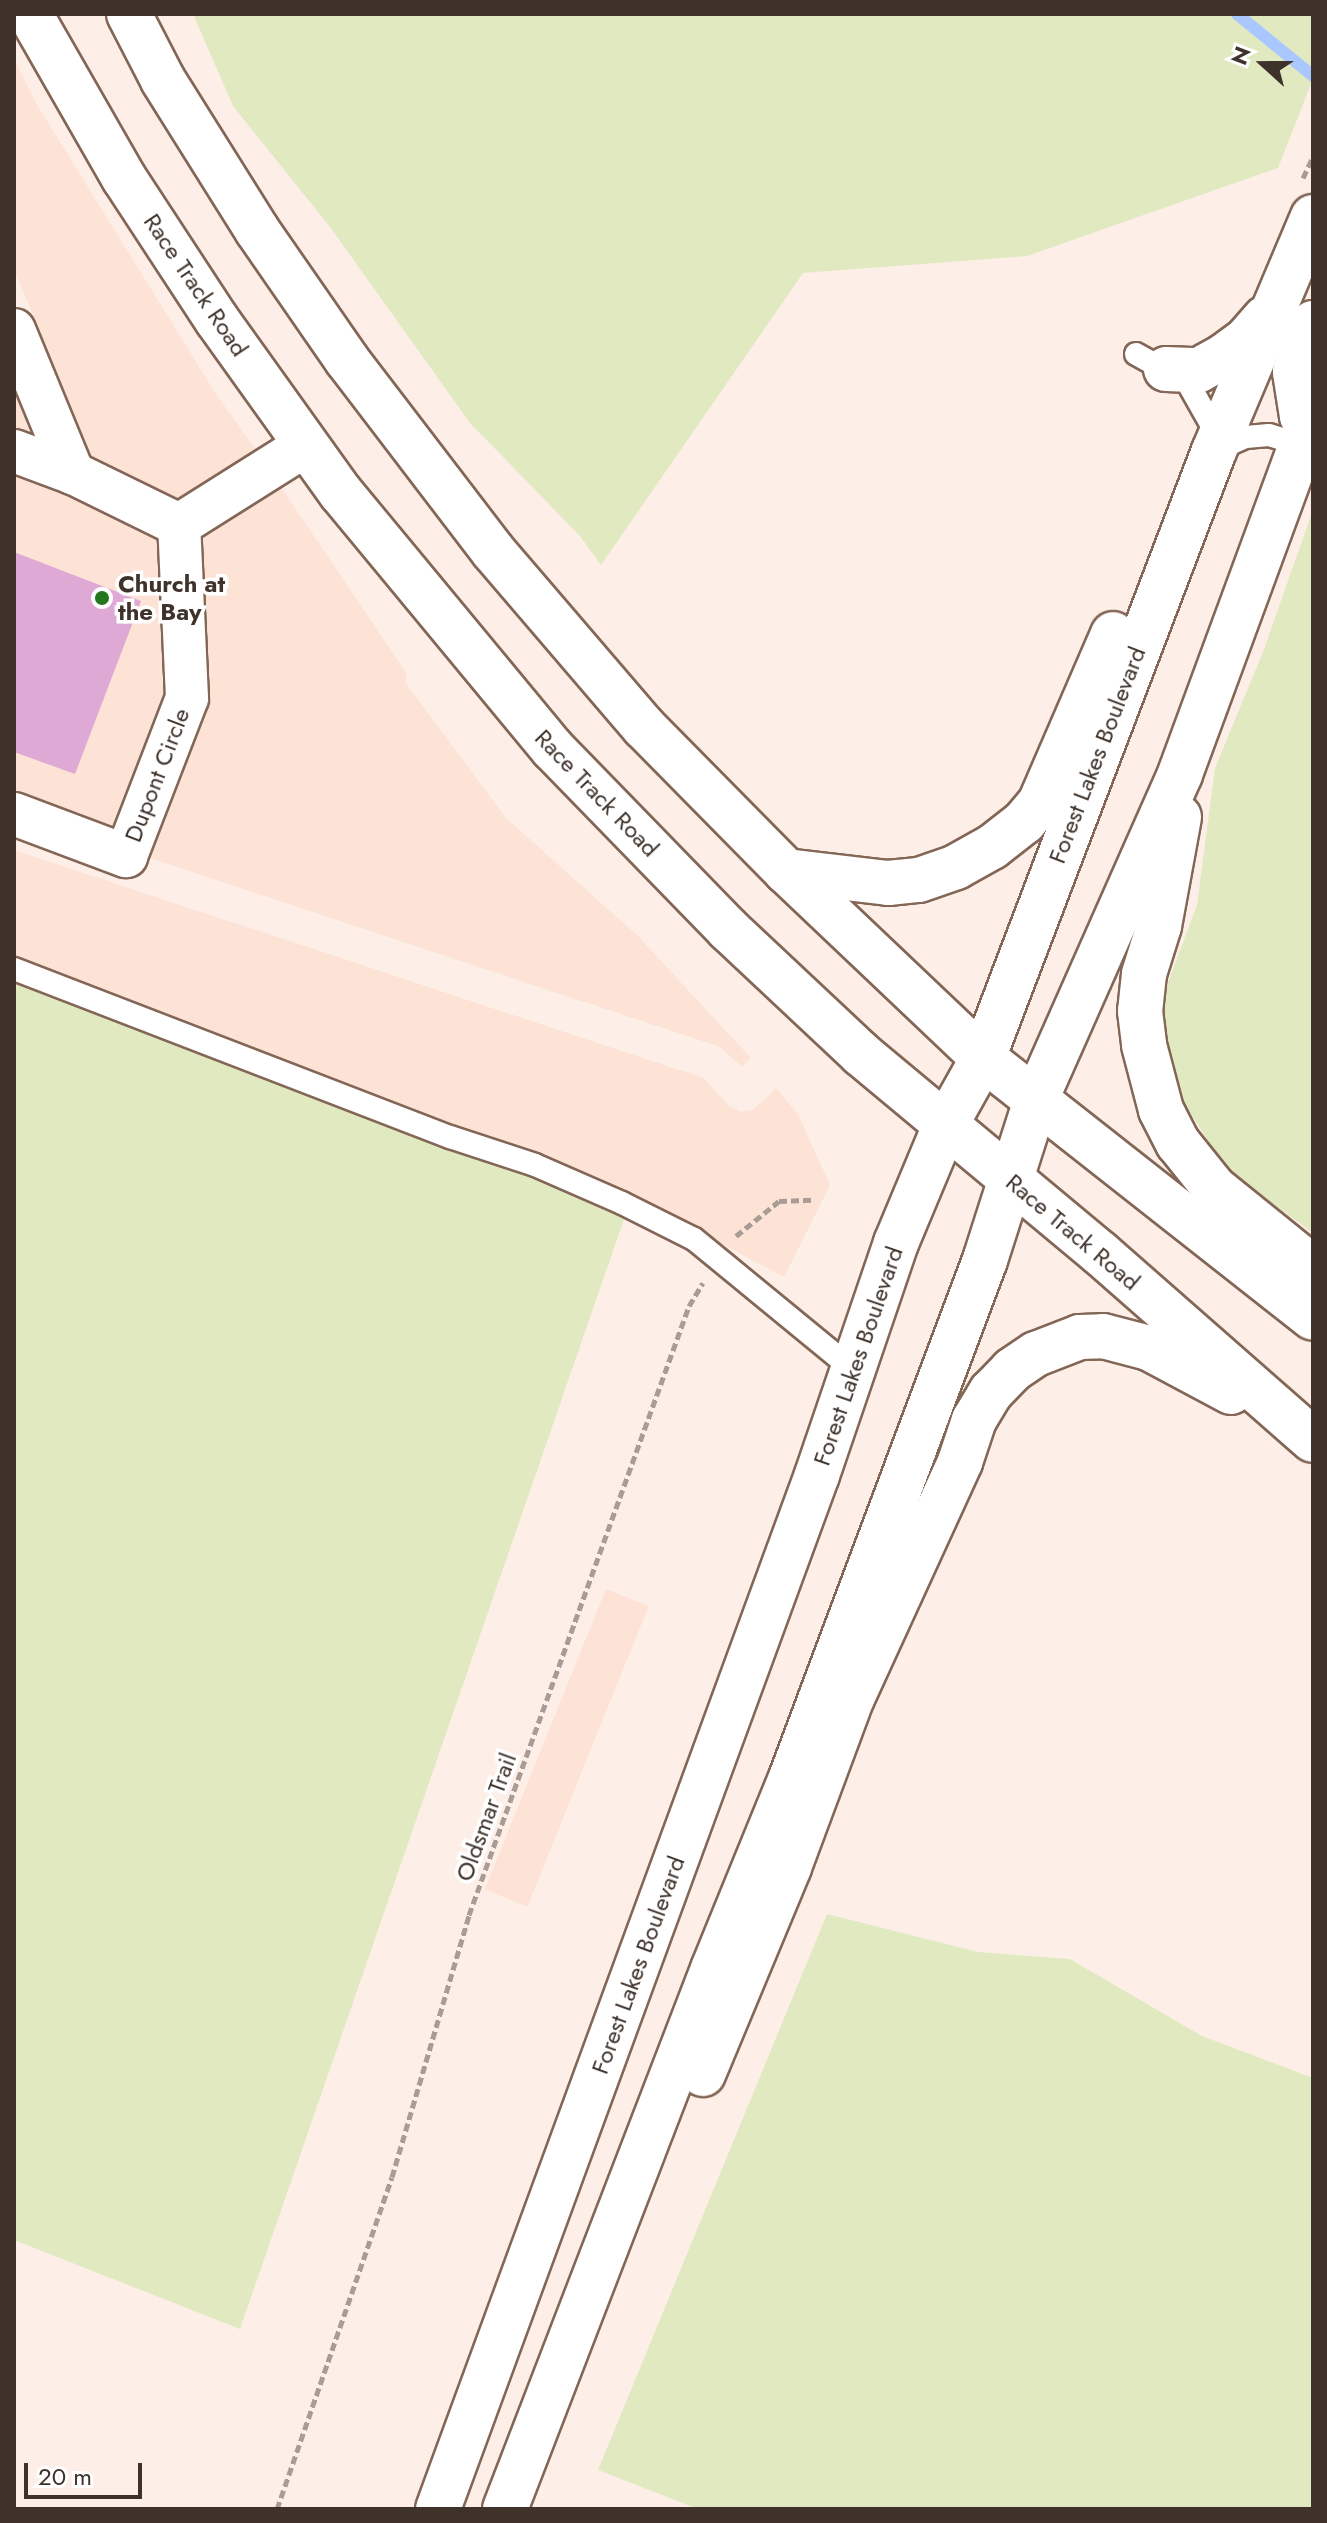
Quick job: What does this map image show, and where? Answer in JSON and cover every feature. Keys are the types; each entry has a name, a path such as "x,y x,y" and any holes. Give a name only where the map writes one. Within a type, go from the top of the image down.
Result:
{"main road":[{"name":"Race Track Road","path":"30,14 124,178 217,320 306,445 455,633 553,749 728,929 861,1054 1011,1179 1305,1434"},
{"path":"129,14 163,80 257,230 421,461 493,551 644,727 786,871 983,1058 1037,1097 1137,1181 1313,1318"},
{"name":"Forest Lakes Boulevard","path":"438,2509 807,1505 896,1243 945,1126 983,1058 1214,451 1295,313 1313,217"},
{"path":"505,2509 791,1778 985,1260 1037,1097 1180,774 1275,518 1310,441 1296,391 1295,313 1199,370 1151,362"},
{"path":"786,871 888,883 919,880 956,867 1024,822 1040,803 1150,549 1184,490 1214,451"},
{"path":"1180,774 1178,831 1159,926 1144,974 1140,1011 1144,1045 1161,1110 1178,1143 1214,1188 1313,1268"},
{"path":"564,2354 614,2285 789,1867 852,1698 960,1462 974,1420 991,1392 1012,1370 1036,1354 1080,1337 1103,1336 1149,1348 1305,1434"}],"street":[{"path":"14,330 73,473"},
{"path":"14,451 73,473 179,525 306,445"},
{"name":"Dupont Circle","path":"14,814 126,856 187,698 179,525"}],"lane":[{"path":"1151,362 1188,383 1202,403 1211,424 1214,451 1246,437 1269,435 1310,441"},
{"path":"14,969 450,1137 535,1165 694,1239 852,1369"}],"path":[{"name":"Oldsmar Trail","path":"277,2509 392,2177 469,1915 689,1306 732,1238 779,1201 812,1200"}],"shaded area":[{"path":"14,59 36,103 216,394 256,450 176,501 91,457 14,269"},
{"path":"14,385 35,437 14,429"},
{"path":"14,472 65,491 157,536 164,693 112,829 14,791"},
{"path":"281,487 407,674 405,682 506,818 638,936 751,1058 742,1067 720,1047 150,858 208,706 202,536"},
{"path":"14,850 704,1078 728,1105 740,1112 753,1110 776,1088 798,1114 830,1185 784,1277 632,1196 14,969"},
{"path":"606,1589 649,1606 527,1907 485,1889"}],"green space":[{"path":"193,14 1313,14 1313,79 1278,168 1027,256 803,273 601,565 579,535 470,423 330,227 233,106"},
{"path":"1313,510 1313,1233 1226,1169 1181,1098 1168,1048 1164,1008 1166,988 1197,905 1215,768 1263,652"},
{"path":"14,969 632,1196 240,2329 14,2240"},
{"path":"827,1914 978,1952 1070,1959 1202,2036 1313,2078 1313,2509 698,2509 598,2470"}],"building":[{"path":"14,552 141,601 75,774 14,752"}],"waterway":[{"path":"1237,14 1313,76"}],"place":[{"name":"Church at the Bay","path":"102,598"}]}
